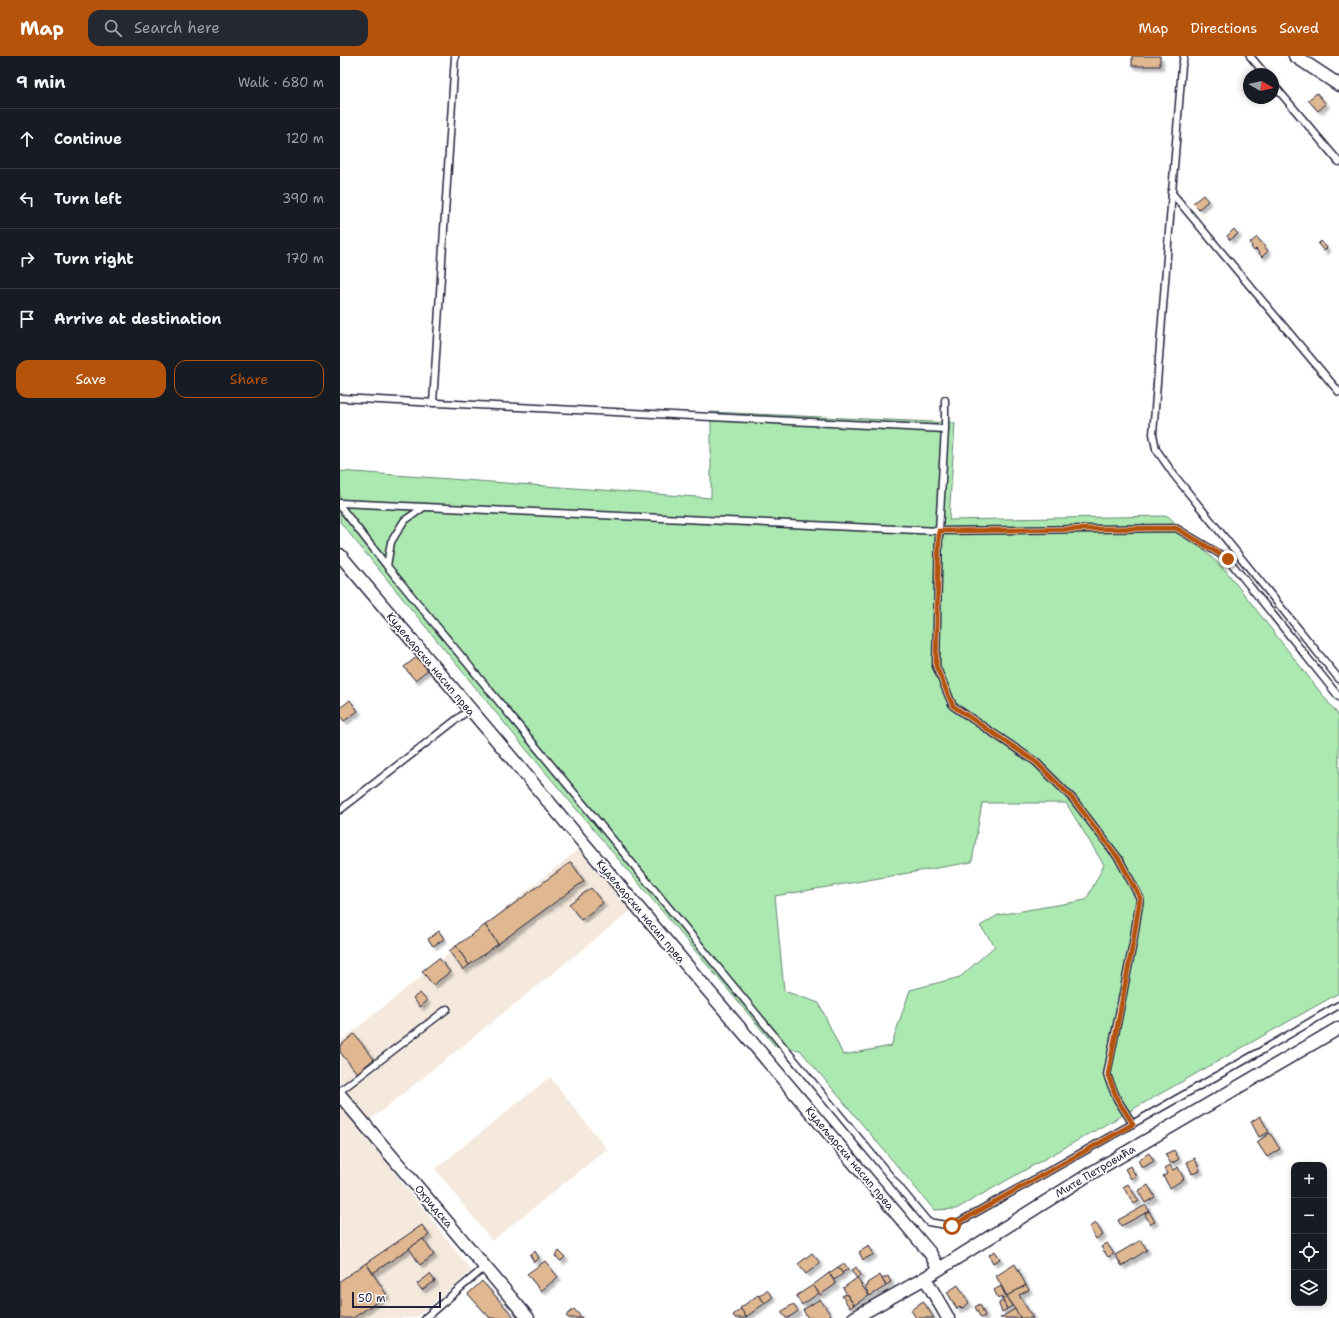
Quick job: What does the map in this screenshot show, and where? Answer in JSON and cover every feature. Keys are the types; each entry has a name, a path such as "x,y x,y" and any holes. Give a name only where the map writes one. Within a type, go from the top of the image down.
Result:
{"street":[{"path":"1295,56 1339,84"},
{"name":"Кудељарски насип прва","path":"340,555 930,1253 939,1268"},
{"name":"Мите Петровића","path":"854,1318 925,1278 1088,1175 1339,1028"},
{"name":"Охридска","path":"340,1095 528,1318"},
{"path":"925,1278 948,1318"}],"lane":[{"path":"433,403 455,56"},
{"path":"1184,56 1153,434 1156,449 1174,475 1339,679"},
{"path":"1250,56 1260,68"},
{"path":"1279,91 1339,162"},
{"path":"1172,192 1339,392"},
{"path":"340,398 945,429"},
{"path":"945,400 945,429 939,531 936,666 953,706 1036,762 1073,799 1119,859 1140,898 1108,1075 1117,1099 1133,1124"},
{"path":"340,504 939,531 1176,528 1228,559 1339,697"},
{"path":"340,504 388,566 928,1222 952,1226 1339,1005"},
{"path":"388,566 391,542 404,521 424,507"},
{"path":"340,810 470,709"},
{"path":"340,1091 447,1009"},
{"path":"425,1318 485,1267"}],"shaded area":[{"path":"580,848 633,909 369,1121 340,1082 340,1042"},
{"path":"550,1077 607,1149 492,1241 435,1169"},
{"path":"340,1106 472,1271 415,1318 340,1318"}],"green space":[{"path":"711,412 955,423 949,520 1168,516 1226,571 1339,716 1339,993 956,1209 934,1210 800,1050 776,1047 520,742 340,522 340,471 711,498","holes":["982,803 1066,803 1104,865 1086,900 998,915 980,926 995,946 960,977 910,990 891,1046 843,1055 819,1003 784,991 775,896 972,862"]}],"building":[{"path":"1132,56 1160,56 1160,66 1132,66"},
{"path":"1317,93 1326,104 1318,111 1308,100"},
{"path":"1203,195 1208,201 1199,209 1193,203"},
{"path":"1234,229 1238,234 1230,240 1227,236"},
{"path":"1257,237 1268,251 1262,257 1256,249 1254,251 1250,243"},
{"path":"1321,241 1327,248 1324,251 1318,244"},
{"path":"419,655 429,669 415,680 404,667"},
{"path":"350,700 358,711 344,721 340,716 340,708"},
{"path":"571,862 584,881 498,944 485,925"},
{"path":"591,888 603,903 581,920 569,904"},
{"path":"485,925 498,944 469,965 456,946"},
{"path":"439,931 444,939 433,946 428,939"},
{"path":"456,946 469,965 463,970 449,951"},
{"path":"439,958 450,972 433,985 422,971"},
{"path":"420,993 427,1001 420,1007 413,998"},
{"path":"354,1034 374,1059 357,1073 340,1052 340,1046"},
{"path":"1260,1116 1269,1132 1259,1137 1251,1122"},
{"path":"1270,1133 1280,1149 1267,1157 1257,1142"},
{"path":"1174,1150 1179,1159 1171,1164 1165,1154"},
{"path":"1149,1153 1154,1161 1142,1168 1138,1160"},
{"path":"1195,1158 1200,1171 1192,1174 1187,1162"},
{"path":"1170,1165 1173,1170 1178,1167 1184,1179 1170,1188 1163,1176 1167,1174 1164,1169"},
{"path":"1130,1166 1136,1176 1131,1179 1125,1169"},
{"path":"1128,1184 1139,1201 1134,1204 1123,1187"},
{"path":"1148,1185 1155,1197 1145,1203 1138,1191"},
{"path":"1146,1205 1149,1211 1121,1226 1118,1220"},
{"path":"1149,1211 1155,1222 1150,1224 1145,1214"},
{"path":"1096,1223 1103,1235 1096,1239 1089,1227"},
{"path":"422,1225 429,1235 373,1273 366,1263"},
{"path":"423,1239 434,1255 420,1265 409,1248"},
{"path":"1141,1240 1147,1250 1122,1266 1115,1255"},
{"path":"1107,1243 1114,1254 1108,1257 1101,1247"},
{"path":"869,1246 874,1254 863,1260 859,1252"},
{"path":"535,1251 539,1258 534,1262 530,1255"},
{"path":"559,1251 565,1257 561,1261 555,1256"},
{"path":"995,1251 1000,1259 993,1263 989,1255"},
{"path":"812,1253 820,1263 806,1274 798,1264"},
{"path":"545,1261 558,1277 541,1291 527,1274"},
{"path":"366,1263 387,1295 353,1318 340,1318 340,1281"},
{"path":"844,1263 848,1269 842,1273 838,1267"},
{"path":"1015,1264 1026,1285 1007,1296 996,1276"},
{"path":"838,1267 843,1274 834,1280 829,1273"},
{"path":"856,1267 861,1275 857,1278 851,1271"},
{"path":"829,1273 836,1284 820,1295 813,1285"},
{"path":"430,1274 435,1281 422,1290 417,1284"},
{"path":"880,1275 886,1286 870,1296 865,1287 868,1286 867,1283"},
{"path":"888,1276 891,1282 886,1285 882,1279"},
{"path":"857,1278 869,1296 854,1305 843,1288"},
{"path":"482,1281 515,1318 490,1318 468,1294"},
{"path":"813,1285 819,1293 802,1305 796,1296"},
{"path":"958,1285 969,1303 963,1308 960,1307 957,1309 947,1292"},
{"path":"1026,1285 1029,1290 1019,1295 1033,1318 1020,1318 1007,1296"},
{"path":"1001,1286 1006,1297 1002,1299 1001,1296 998,1298 994,1290"},
{"path":"767,1290 773,1297 765,1303 759,1296"},
{"path":"846,1294 854,1305 850,1308 842,1296"},
{"path":"758,1295 765,1303 746,1317 740,1308"},
{"path":"1006,1297 1012,1306 1007,1309 1002,1299"},
{"path":"820,1299 832,1317 808,1318 803,1310"},
{"path":"923,1301 934,1318 916,1318 911,1310"},
{"path":"1003,1301 1007,1309 1002,1312 999,1303"},
{"path":"793,1304 798,1311 786,1318 781,1312"},
{"path":"980,1304 985,1316 981,1318 975,1307"},
{"path":"574,1309 582,1318 568,1318 566,1316"},
{"path":"741,1309 746,1317 735,1318 733,1315"},
{"path":"1015,1309 1020,1317 1019,1318 1000,1318"}],"route":[{"path":"952,1226 1133,1124 1117,1099 1108,1075 1140,898 1119,859 1073,799 1036,762 953,706 936,666 939,531 1176,528 1228,559"}]}
